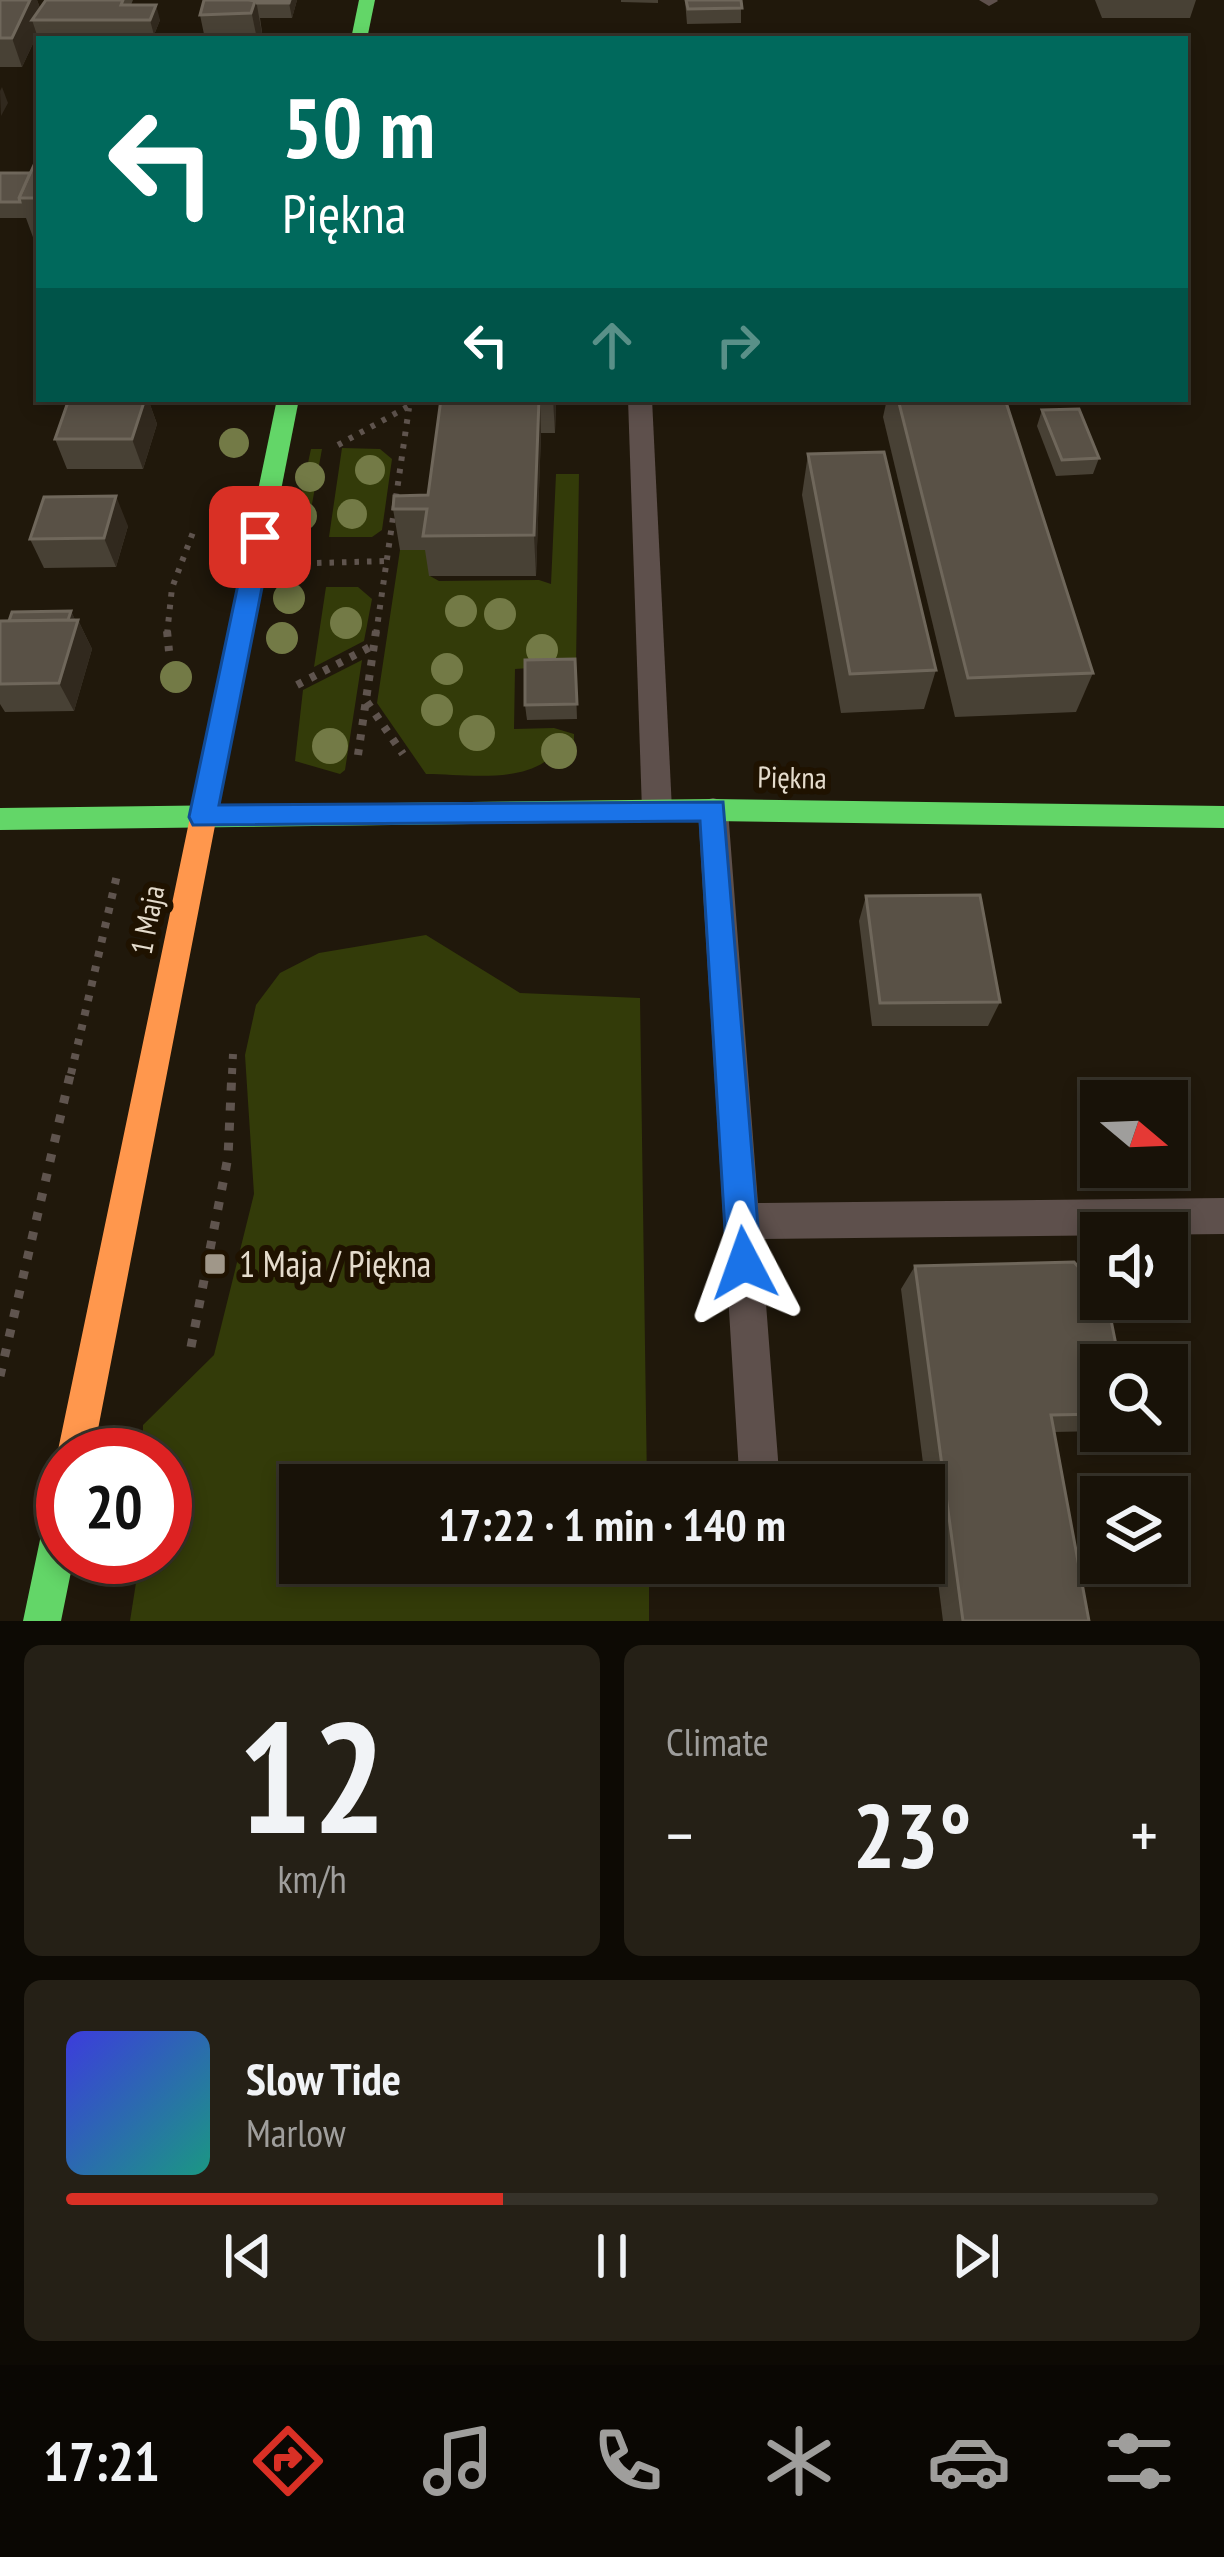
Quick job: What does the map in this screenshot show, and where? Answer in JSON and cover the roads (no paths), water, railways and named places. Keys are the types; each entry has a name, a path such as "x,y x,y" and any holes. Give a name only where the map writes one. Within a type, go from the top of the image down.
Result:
{"street":[{"path":"360,36 367,0"},
{"name":"1 Maja","path":"80,1428 287,402"},
{"name":"Piękna","path":"0,819 657,810 1224,817"},
{"path":"42,1621 49,1584"}],"lane":[{"path":"640,402 657,810"},
{"path":"713,810 758,1464"},
{"path":"741,1221 1224,1216"}],"place":[{"name":"1 Maja / Piękna","path":"215,1264"}]}
